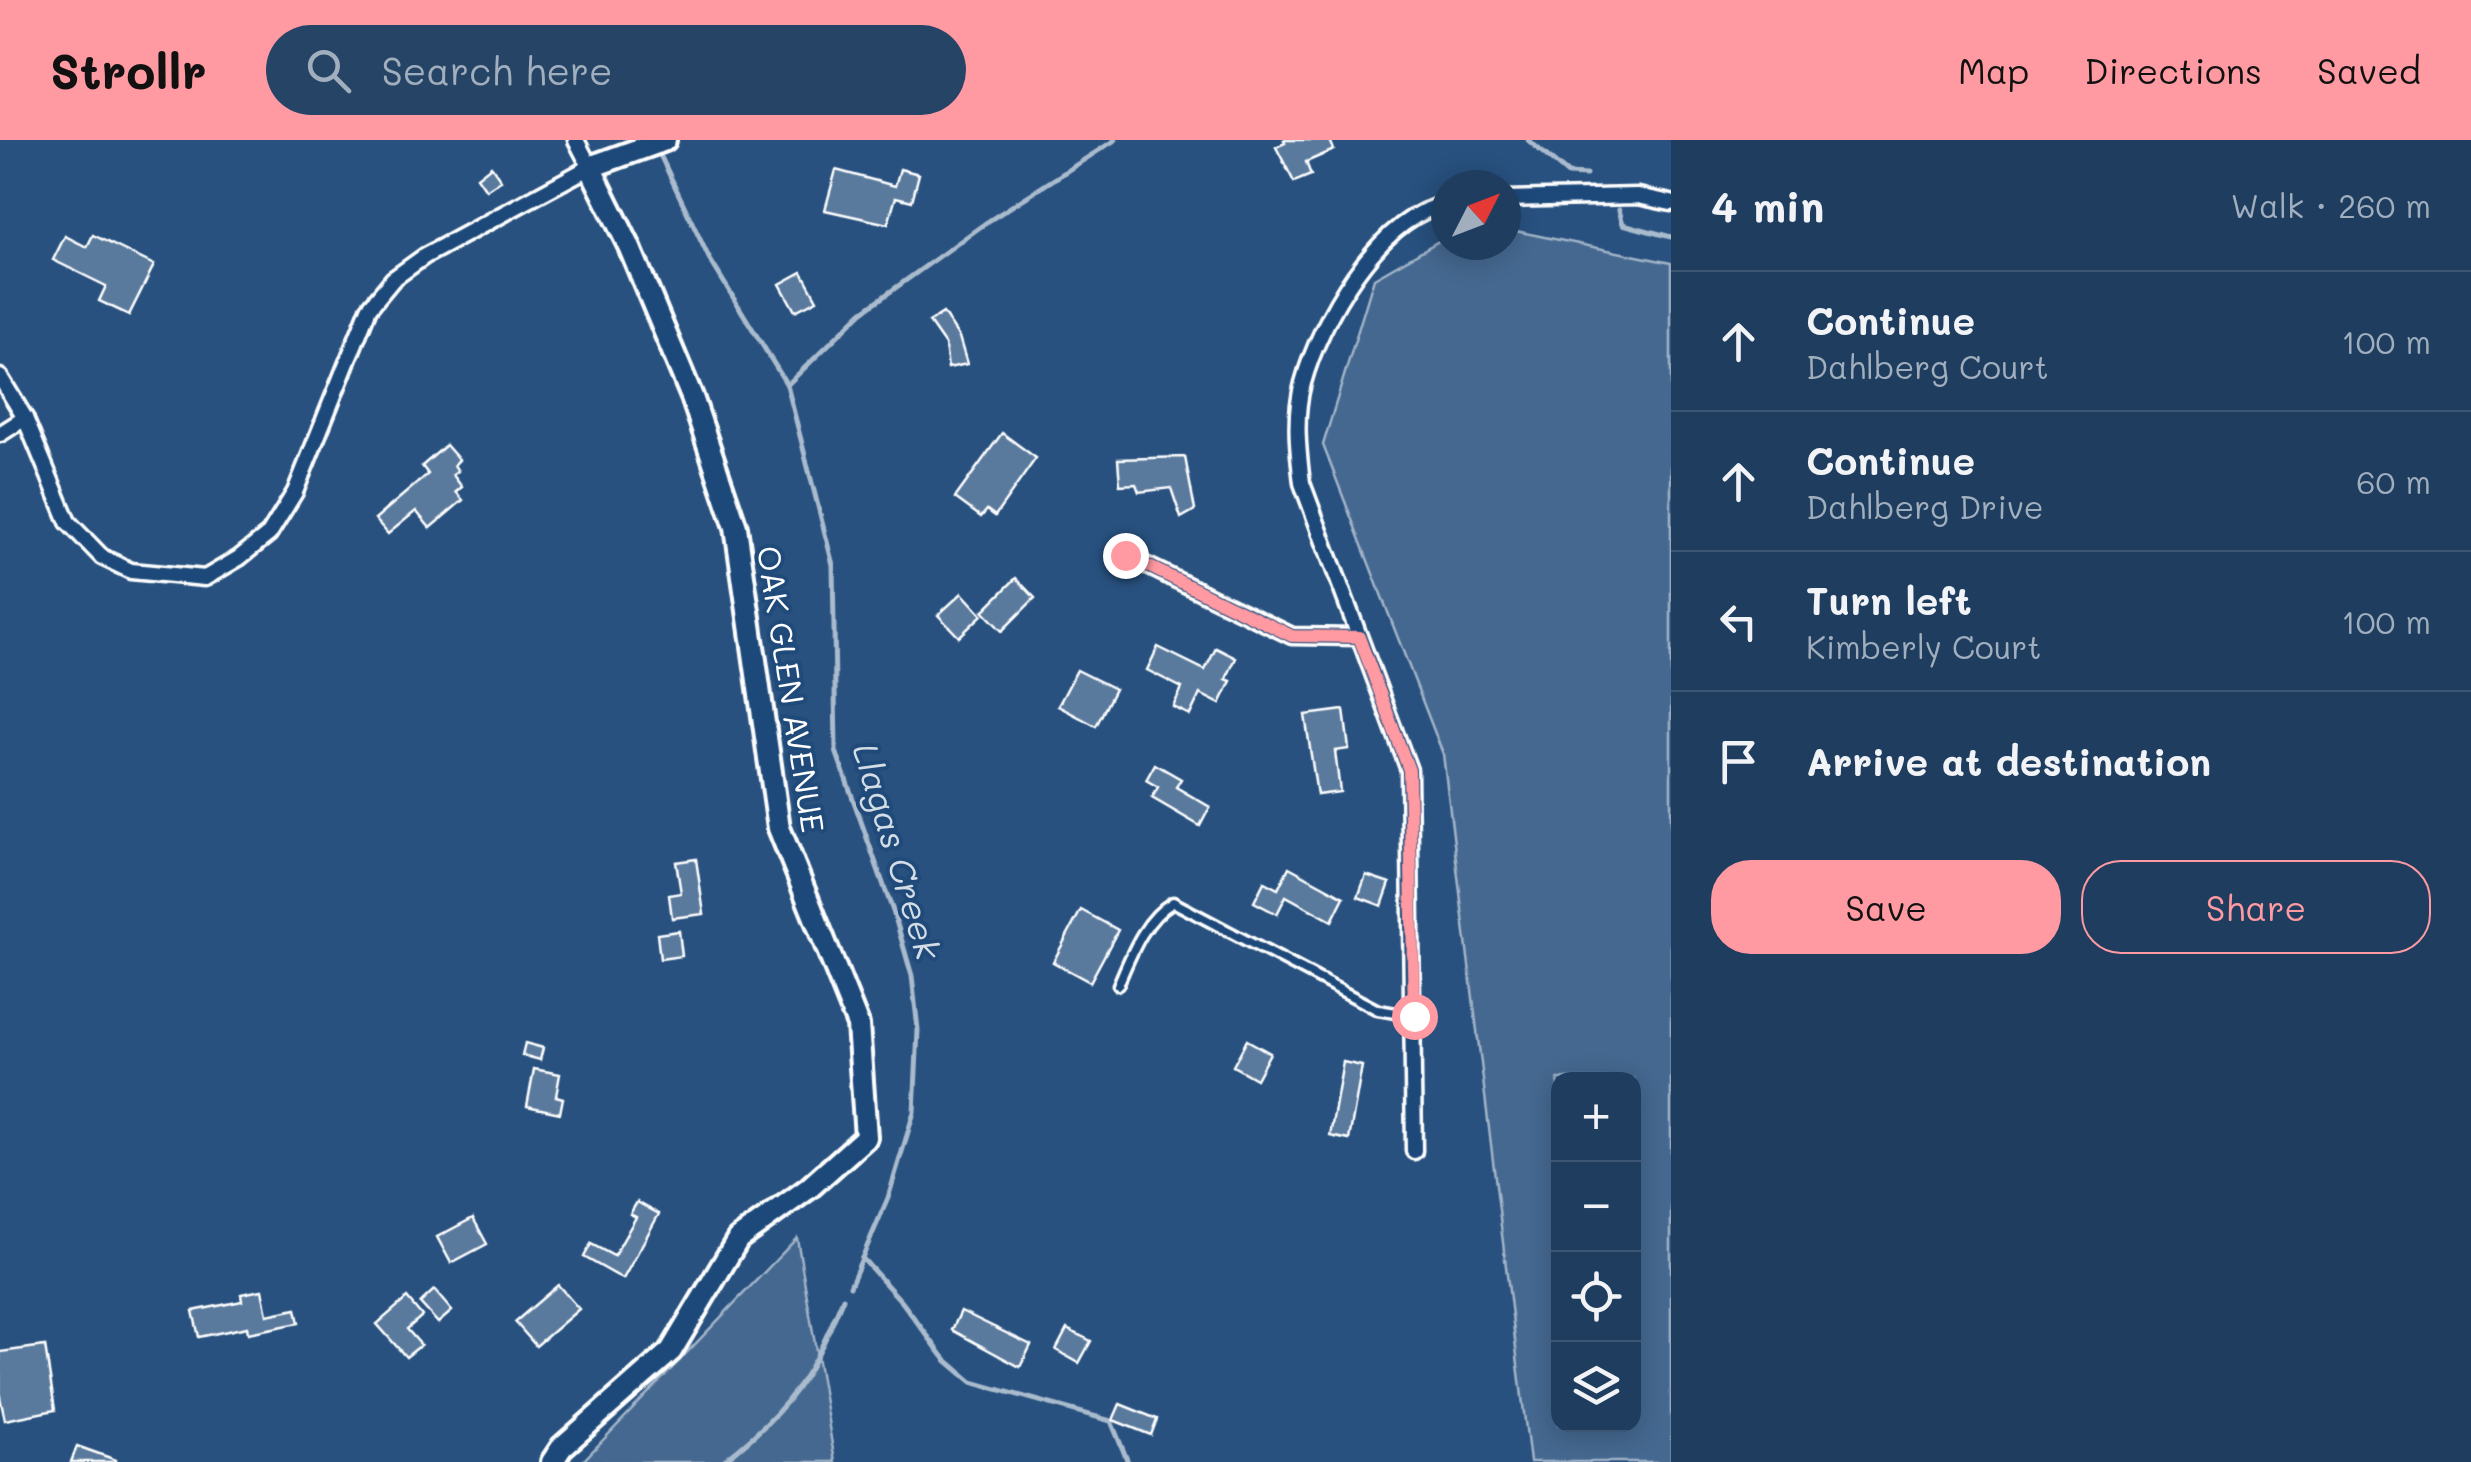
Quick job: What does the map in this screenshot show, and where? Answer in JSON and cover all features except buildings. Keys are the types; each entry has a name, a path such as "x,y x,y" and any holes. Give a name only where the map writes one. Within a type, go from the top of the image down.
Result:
{"street":[{"path":"576,140 590,167"},
{"path":"0,377 26,418 68,522 102,556 131,571 205,578 269,534 295,492 369,308 393,279 425,256 590,167 665,140"},
{"name":"OAK GLEN AVENUE","path":"552,1462 562,1447 672,1352 738,1239 809,1188 866,1137 858,1026 779,828 736,528 692,398 630,246 590,167"},
{"path":"1521,198 1638,196 1671,203"},
{"path":"1414,1151 1409,770 1302,483 1296,440 1302,386 1338,301 1374,251 1401,227 1431,212"},
{"path":"0,434 26,418"},
{"path":"1125,555 1292,636 1359,637"}],"lane":[{"path":"1118,985 1136,944 1159,910 1173,902 1378,1010 1414,1016"}],"shaded area":[{"path":"1521,232 1671,263 1671,1462 1530,1462 1443,754 1323,445 1374,278 1431,246 1431,260 1521,260"},
{"path":"797,1238 835,1462 582,1462"}],"waterway":[{"path":"787,385 862,312 987,222 1115,140"},
{"path":"1528,140 1568,174 1586,175"},
{"name":"Llagas Creek","path":"661,157 709,258 787,385 833,565 836,751 912,976 918,1030 914,1112 888,1198 850,1286"},
{"path":"1619,210 1623,224 1671,237"},
{"path":"862,1258 945,1359 972,1382 1111,1421 1128,1462"},
{"name":"Llagas Creek","path":"722,1462 765,1425 796,1390 843,1298"}],"route":[{"path":"1125,555 1292,636 1359,637 1409,770 1414,1016"}]}
